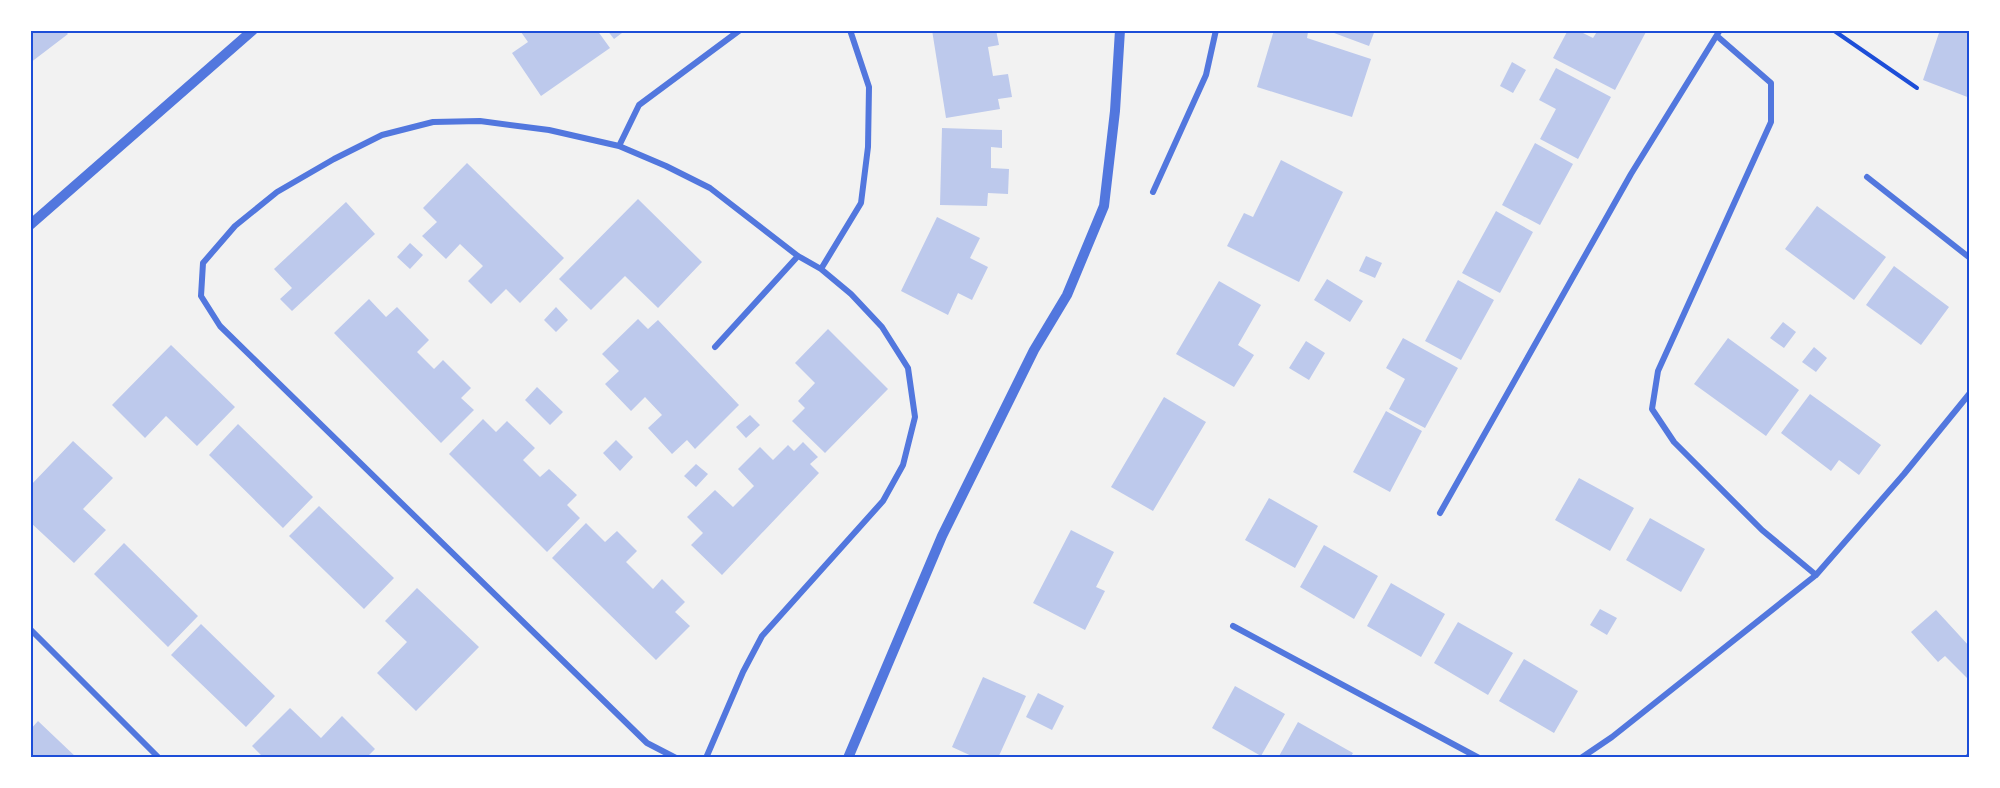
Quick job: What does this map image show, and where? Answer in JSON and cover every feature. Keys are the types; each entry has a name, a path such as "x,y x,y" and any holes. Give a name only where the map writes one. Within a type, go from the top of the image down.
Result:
{"street":[{"path":"30,225 253,30"},
{"path":"620,146 639,105 740,30"},
{"path":"821,269 861,203 868,147 869,87 850,30"},
{"path":"848,758 942,536 1034,350 1066,295 1104,206 1115,111 1120,30"},
{"path":"1153,192 1206,75 1216,30"},
{"path":"1440,513 1631,174 1718,33 1771,83 1772,122 1658,371 1652,409 1674,442 1762,530 1816,575"},
{"path":"676,758 647,743 220,326 201,296 203,263 235,226 277,192 334,159 382,135 433,122 480,121 549,130 620,146 710,188 798,256 821,269 851,294 882,327 908,368 915,417 903,465 883,501 762,636 743,672 706,758"},
{"path":"1868,177 1970,258"},
{"path":"715,347 798,256"},
{"path":"1581,758 1612,737 1816,575 1904,474 1970,393"},
{"path":"1233,626 1479,758"},
{"path":"31,632 159,758"}],"lane":[{"path":"1966,758 1970,754"}],"path":[{"path":"1833,30 1917,88"}],"building":[{"path":"30,30 64,30 68,34 30,63"},
{"path":"523,30 549,30 551,33 555,30 597,30 610,48 541,96 512,53 528,42 521,32"},
{"path":"607,30 626,30 614,39"},
{"path":"932,30 996,30 999,45 988,47 993,76 1008,74 1012,97 998,99 1000,109 946,118"},
{"path":"1274,30 1303,30 1308,32 1307,38 1371,59 1352,117 1257,87"},
{"path":"1326,30 1375,30 1369,46"},
{"path":"1568,30 1577,30 1593,38 1598,30 1647,30 1615,90 1553,58"},
{"path":"1940,30 1959,30 1970,34 1970,98 1923,80"},
{"path":"1512,62 1526,70 1513,93 1500,86"},
{"path":"1556,68 1611,97 1578,159 1540,139 1556,109 1539,100"},
{"path":"942,128 1002,130 1002,148 991,147 991,168 1009,169 1008,194 988,193 987,206 940,205"},
{"path":"1535,143 1573,164 1540,225 1502,205"},
{"path":"1281,160 1343,192 1299,282 1227,246 1244,213 1253,217"},
{"path":"467,163 564,258 520,303 506,289 491,304 468,281 483,266 460,244 446,259 422,236 437,222 423,208"},
{"path":"638,199 702,262 658,308 625,276 591,310 559,279"},
{"path":"346,202 375,234 292,311 280,299 292,288 274,269"},
{"path":"1817,206 1886,257 1854,300 1785,249"},
{"path":"1496,211 1533,232 1500,293 1462,273"},
{"path":"937,217 980,238 970,258 988,267 972,300 958,293 948,315 901,291"},
{"path":"410,243 423,255 410,269 397,257"},
{"path":"1366,256 1382,263 1375,278 1359,271"},
{"path":"1894,266 1949,307 1921,345 1866,305"},
{"path":"1327,279 1363,301 1350,322 1314,300"},
{"path":"1458,280 1494,300 1461,360 1425,341"},
{"path":"1219,281 1261,305 1238,345 1254,355 1234,387 1176,354"},
{"path":"369,299 386,317 397,307 429,340 417,352 434,369 443,360 471,388 461,398 474,410 441,443 334,333"},
{"path":"556,307 568,320 556,332 544,320"},
{"path":"638,319 648,329 658,320 739,405 695,449 687,440 672,454 648,428 662,415 645,397 631,411 605,384 619,371 602,354"},
{"path":"1783,322 1796,332 1784,348 1770,338"},
{"path":"828,329 888,389 825,453 792,421 805,408 798,401 815,383 795,363"},
{"path":"1403,338 1458,368 1425,428 1389,409 1405,379 1386,368"},
{"path":"1728,338 1799,390 1766,436 1694,384"},
{"path":"1306,341 1325,353 1309,380 1289,368"},
{"path":"171,345 235,407 197,446 166,416 145,438 112,405"},
{"path":"1814,347 1827,358 1816,372 1802,362"},
{"path":"537,387 563,412 550,425 525,400"},
{"path":"1810,394 1881,445 1859,475 1839,460 1831,471 1781,433"},
{"path":"1164,397 1206,422 1153,511 1111,487"},
{"path":"1386,411 1422,431 1390,492 1353,472"},
{"path":"750,415 760,425 746,438 736,427"},
{"path":"483,419 496,432 507,421 535,448 523,460 540,477 549,469 577,495 567,505 580,518 547,552 449,454"},
{"path":"238,424 313,497 283,528 209,455"},
{"path":"616,440 633,457 620,471 603,453"},
{"path":"73,441 113,478 83,509 106,530 74,563 30,522 30,486"},
{"path":"803,442 818,457 810,464 819,473 722,575 691,545 703,533 687,517 715,490 733,507 754,486 738,469 760,447 773,460 788,445 794,451"},
{"path":"696,464 708,474 696,487 684,476"},
{"path":"1579,478 1634,508 1610,551 1555,520"},
{"path":"1269,498 1318,526 1295,568 1245,540"},
{"path":"319,506 394,578 364,609 289,536"},
{"path":"1650,518 1705,549 1681,592 1626,560"},
{"path":"586,523 605,542 617,531 637,551 626,562 653,589 662,579 685,602 675,612 690,626 656,660 552,558"},
{"path":"1071,530 1114,552 1096,587 1105,591 1085,630 1033,603"},
{"path":"124,543 198,616 168,647 94,574"},
{"path":"1324,545 1378,576 1354,619 1300,587"},
{"path":"1391,583 1445,614 1421,657 1367,626"},
{"path":"417,588 479,647 416,711 377,673 407,642 385,621"},
{"path":"1600,609 1617,618 1607,635 1590,625"},
{"path":"1936,610 1970,647 1970,681 1945,656 1938,662 1911,632"},
{"path":"1458,622 1513,653 1488,695 1434,663"},
{"path":"201,624 275,696 246,727 171,655"},
{"path":"1524,659 1578,691 1554,733 1499,701"},
{"path":"983,677 1026,696 998,758 976,758 952,747"},
{"path":"1235,686 1285,714 1261,756 1212,728"},
{"path":"1038,693 1064,706 1052,730 1026,717"},
{"path":"290,708 321,738 342,716 375,749 366,758 264,758 252,746"},
{"path":"38,721 77,758 30,758 30,730"},
{"path":"1298,722 1353,753 1350,758 1278,758"}]}
